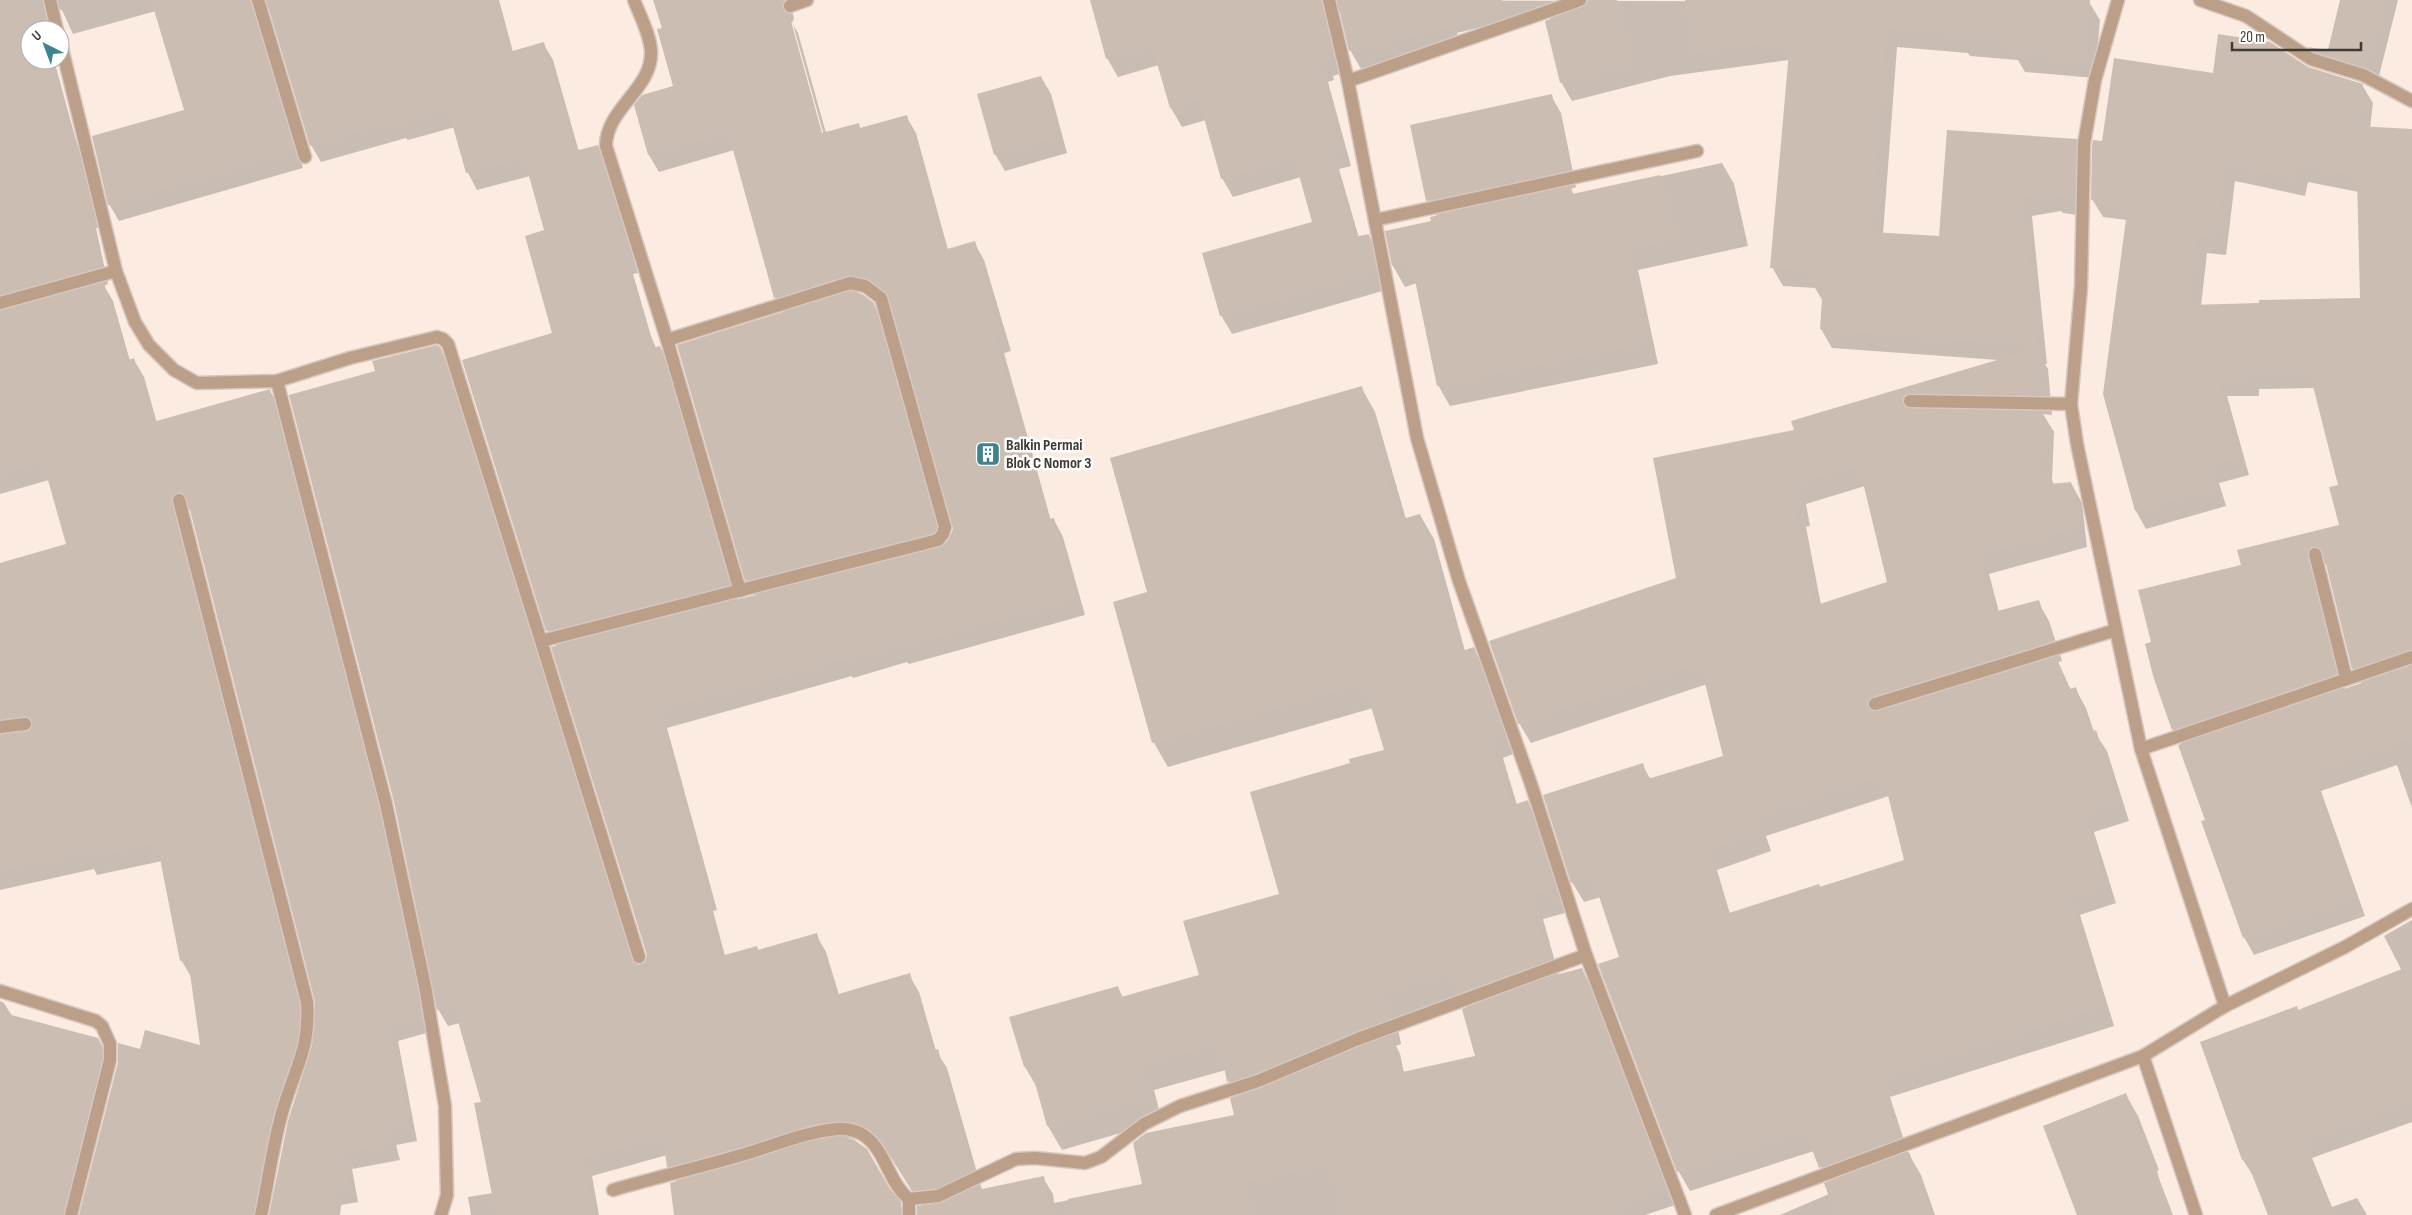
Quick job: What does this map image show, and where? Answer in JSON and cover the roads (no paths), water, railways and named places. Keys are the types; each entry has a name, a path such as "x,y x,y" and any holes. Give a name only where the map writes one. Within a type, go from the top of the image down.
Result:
{"street":[{"path":"50,0 55,20"},
{"path":"258,0 305,157"},
{"path":"634,0 649,39 651,53 645,77 615,115 606,137 606,146 666,340 740,591"},
{"path":"790,6 806,0"},
{"path":"1329,0 1348,81 1417,438 1459,581 1530,784 1586,955 1685,1215"},
{"path":"1348,81 1580,0"},
{"path":"2118,0 2095,80 2084,144 2081,287 2071,404 2077,444 2140,749 2225,1006"},
{"path":"2200,0 2246,16 2311,59 2363,75 2412,101"},
{"path":"67,70 116,271 135,322 149,345 174,370 197,383 277,381 350,358 436,337 444,339 448,344 639,957"},
{"path":"1375,220 1697,151"},
{"path":"0,303 116,271"},
{"path":"542,641 938,540 943,534 945,527 881,298 865,286 850,283 666,340"},
{"path":"277,381 386,804 425,986 445,1106 447,1195 441,1215"},
{"path":"1910,401 2071,404"},
{"path":"179,500 307,1002 309,1026 305,1047 284,1107 261,1215"},
{"path":"2315,554 2346,678"},
{"path":"1876,704 2116,630"},
{"path":"2140,749 2412,657"},
{"path":"0,727 25,724"},
{"path":"1716,1215 2143,1056 2225,1006 2344,947 2412,909"},
{"path":"612,1190 743,1155 819,1132 840,1128 852,1130 866,1136 874,1145 901,1193 909,1199 938,1196 1016,1159 1035,1158 1084,1163 1100,1157 1144,1124 1180,1106 1258,1081 1358,1038 1586,955"},
{"path":"0,991 96,1021 102,1026 110,1044 108,1068 71,1215"},
{"path":"2143,1056 2196,1215"},
{"path":"909,1199 909,1215"}],"place":[{"name":"Balkin Permai Blok C Nomor 3","path":"988,454"}]}
